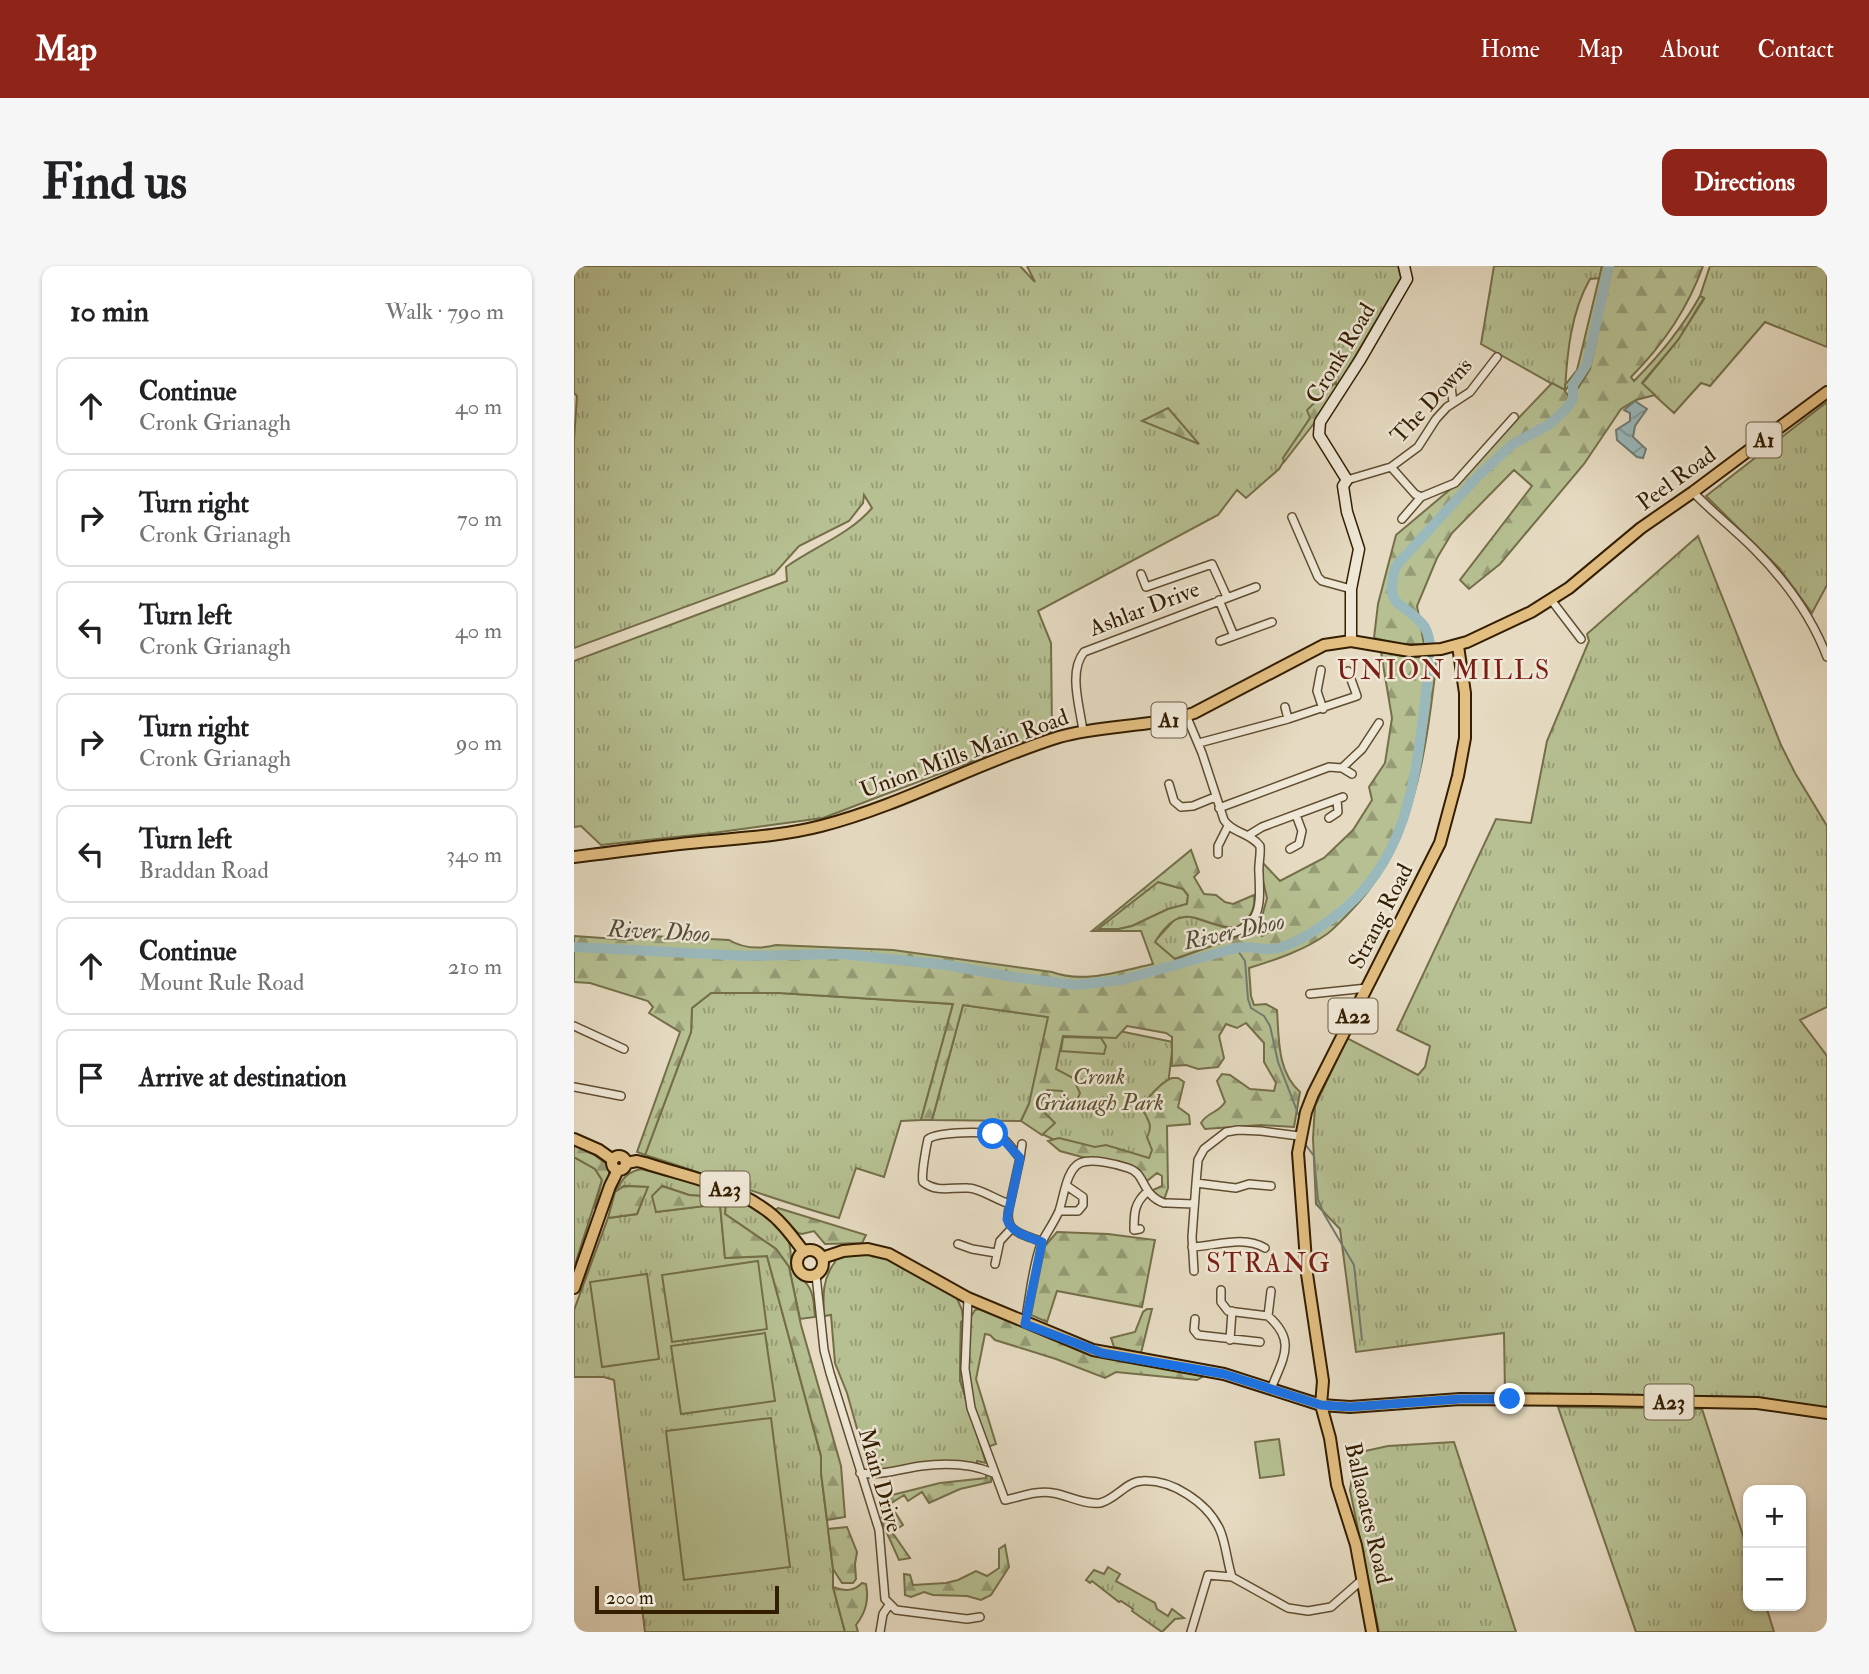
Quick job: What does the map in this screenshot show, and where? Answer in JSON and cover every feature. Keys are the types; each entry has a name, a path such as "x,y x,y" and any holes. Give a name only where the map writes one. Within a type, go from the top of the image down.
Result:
{"main road":[{"name":"Cronk Road","path":"1347,480 1319,435 1320,422 1360,360 1405,281 1404,266"},
{"name":"Peel Road","path":"1552,601 1641,528 1827,392"},
{"path":"1347,480 1343,486 1347,512 1359,550 1351,589 1351,641"},
{"name":"Union Mills Main Road","path":"574,857 749,838 823,825 898,800 1035,745 1083,731 1186,715 1324,645 1351,641 1422,651 1453,647 1552,601"},
{"name":"Strang Road","path":"1321,1405 1323,1381 1307,1274 1298,1153 1300,1136 1313,1094 1433,858 1448,814 1463,752 1465,726 1465,693 1453,647"},
{"path":"574,1139 619,1164 574,1289"},
{"name":"A23","path":"619,1164 645,1163 745,1196 781,1222 804,1252"},
{"name":"A23","path":"822,1258 843,1251 868,1249 889,1254 968,1298 1025,1324 1102,1353 1224,1374 1321,1405 1350,1407 1460,1399 1595,1400 1757,1403 1827,1413"},
{"path":"804,1252 817,1252 822,1258 821,1269 816,1275 807,1275 800,1270 799,1258 804,1252"},
{"name":"Ballaoates Road","path":"1321,1405 1330,1438 1337,1485 1356,1545 1372,1632"}],"street":[{"name":"The Downs","path":"1347,480 1391,467 1419,447 1436,419 1470,391 1497,357"},
{"path":"1453,403 1451,386 1465,363"},
{"path":"1402,519 1420,497 1455,483 1514,416"},
{"name":"The Downs","path":"1391,467 1420,497"},
{"path":"1693,492 1754,549 1794,594 1815,628 1827,657"},
{"path":"1292,517 1318,577 1322,581 1351,589"},
{"path":"1141,574 1142,589 1212,564 1216,568 1234,636"},
{"name":"Ashlar Drive","path":"1083,731 1076,671 1079,658 1084,652 1256,587"},
{"path":"1552,601 1581,639"},
{"path":"1220,641 1272,622"},
{"path":"1321,670 1317,691 1323,709"},
{"path":"1199,743 1323,709 1357,696 1348,671"},
{"path":"1285,707 1288,719"},
{"path":"1186,715 1199,743 1215,797 1226,822 1249,835 1260,846 1260,906 1253,920 1238,932 1228,934"},
{"path":"1342,768 1362,749 1379,723"},
{"path":"1219,808 1329,767 1342,768 1352,774"},
{"path":"1169,784 1174,801 1181,807 1193,806 1215,797"},
{"path":"1249,835 1262,827 1340,799 1338,812 1329,818"},
{"path":"1290,849 1302,845 1296,815"},
{"path":"1218,853 1226,822"},
{"path":"1310,994 1367,988"},
{"path":"574,1026 624,1049"},
{"path":"574,1087 621,1096"},
{"path":"1194,1270 1192,1247 1195,1183 1198,1160 1205,1149 1226,1132 1261,1131 1300,1136"},
{"path":"1010,1204 990,1198 981,1190 934,1189 928,1186 922,1178 926,1144 933,1136 993,1134 1002,1138 1020,1158"},
{"path":"1022,1144 1007,1219 1012,1228 1042,1242"},
{"path":"1025,1324 1042,1242 1059,1210 1071,1172 1079,1164 1090,1161 1130,1168 1154,1200 1194,1204"},
{"path":"1195,1183 1236,1188 1249,1184 1271,1186"},
{"path":"1059,1210 1078,1211 1083,1205 1083,1197 1067,1186"},
{"path":"1140,1229 1134,1230 1134,1212 1140,1198 1147,1192"},
{"path":"995,1264 1003,1236 1012,1228"},
{"path":"1192,1247 1233,1241 1256,1243 1265,1248"},
{"path":"958,1244 972,1250 996,1253"},
{"name":"Main Drive","path":"816,1275 824,1350 879,1530 883,1593 889,1605"},
{"path":"1221,1290 1224,1307 1233,1311 1268,1315 1279,1325 1286,1340 1283,1359 1271,1389"},
{"path":"1268,1315 1271,1291"},
{"path":"968,1298 965,1369 971,1408 1005,1500 1051,1492 1099,1503 1117,1496 1143,1480 1178,1489 1191,1497 1216,1523 1232,1577"},
{"path":"1230,1340 1233,1311"},
{"path":"1195,1319 1194,1330 1198,1335 1260,1342"},
{"path":"860,1473 879,1475 922,1466 949,1464 978,1467 993,1473"},
{"path":"1200,1632 1191,1630 1208,1575 1232,1577 1287,1608 1308,1611 1331,1607 1363,1578"},
{"path":"880,1632 883,1614 889,1605 896,1610 967,1619 980,1617"}],"green space":[{"path":"574,266 1020,266 1035,282 1027,266 1398,266 1401,278 1337,387 1336,383 1310,418 1279,469 1246,498 1237,490 1218,515 1038,611 1051,643 1052,731 823,818 601,845 581,826 574,827 574,661 787,581 786,567 843,533 872,508 864,495 863,503 849,521 799,546 774,574 574,648 574,440 577,396 574,393","holes":["1165,411 1197,442 1144,421"]},
{"path":"1494,266 1602,266 1600,278 1590,279 1578,305 1569,348 1565,391 1481,344"},
{"path":"1602,266 1606,266 1583,366 1565,391 1568,395 1578,388 1590,369 1612,266 1703,266 1690,297 1673,326 1631,377 1634,381 1644,371 1678,330 1700,296 1704,298 1678,340 1642,383 1655,395 1636,400 1621,409 1584,464 1500,564 1469,589 1460,580 1532,486 1514,470 1452,533 1437,558 1417,606 1424,644 1400,644 1374,638 1378,604 1396,535 1453,487 1552,383 1565,390 1565,385 1577,370"},
{"path":"1710,266 1827,266 1827,347 1765,322 1710,386 1701,383 1674,413 1642,384 1678,340 1704,299 1700,296"},
{"path":"1336,382 1337,387 1322,413 1284,462 1283,458 1310,418 1307,410"},
{"path":"1827,402 1827,585 1812,613 1779,568 1706,496"},
{"path":"1168,408 1199,444 1142,421"},
{"path":"1698,536 1781,745 1827,826 1827,1007 1800,1020 1827,1056 1827,1409 1754,1397 1505,1393 1504,1333 1356,1352 1340,1229 1316,1204 1313,1138 1315,1106 1347,1038 1418,1075 1425,1067 1430,1046 1397,1030 1496,819 1531,823 1547,741 1589,641 1587,634"},
{"path":"1381,652 1437,658 1428,727 1414,796 1389,859 1370,888 1330,932 1300,950 1249,968 1254,1005 1266,1004 1277,1010 1283,1064 1292,1084 1300,1092 1294,1127 1261,1125 1205,1129 1201,1123 1225,1102 1217,1081 1222,1074 1230,1075 1250,1089 1274,1091 1276,1083 1264,1062 1264,1043 1246,1023 1237,1028 1226,1024 1219,1036 1224,1058 1218,1067 1198,1069 1186,1065 1172,1066 1172,1037 1166,1033 1127,1026 1116,1038 1063,1036 1056,1069 1073,1078 1080,1093 1076,1103 1068,1101 1062,1091 1047,1090 1039,1107 1055,1123 1042,1135 1021,1121 1029,1104 1048,1017 963,1005 932,1120 921,1120 953,1004 779,993 711,993 692,1008 691,1032 645,1155 637,1152 680,1032 649,1013 653,1007 648,1001 590,983 574,982 574,936 631,940 650,936 729,940 752,947 776,945 893,950 1089,977 1153,964 1141,931 1092,931 1191,850 1199,872 1194,877 1204,894 1216,895 1233,904 1254,895 1253,910 1237,928 1184,917 1165,928 1155,942 1175,959 1253,929 1262,936 1282,924 1272,921 1260,924 1267,898 1261,872 1263,863 1280,881 1324,858 1353,830 1372,800 1369,787 1385,763 1392,718","holes":["1158,882 1183,889 1188,895 1187,904 1168,909 1132,926 1098,929"]},
{"path":"1158,882 1183,889 1188,896 1187,904 1168,909 1132,926 1097,929"},
{"path":"1189,916 1226,928 1230,940 1174,959 1154,942 1175,919"},
{"path":"711,993 779,993 953,1004 921,1120 901,1121 884,1177 856,1168 839,1218 645,1155 691,1032 692,1008"},
{"path":"963,1005 1049,1017 1029,1104 1021,1121 932,1120"},
{"name":"Cronk Grianagh Park","path":"1051,1017 1173,1042 1159,1163 1065,1145 1042,1134 1031,1104"},
{"path":"1063,1037 1101,1038 1106,1046 1104,1054 1061,1051"},
{"path":"1172,1078 1184,1082 1178,1107 1189,1115 1190,1124 1167,1126 1168,1188 1164,1200 1157,1198 1153,1190 1162,1186 1162,1176 1157,1173 1147,1181 1141,1173 1060,1151 1048,1141 1059,1138 1095,1147 1106,1145 1149,1158 1152,1150 1147,1137 1150,1125 1142,1108 1163,1083"},
{"path":"574,1145 609,1166 606,1189 595,1207 602,1180 595,1169 574,1157"},
{"path":"574,1157 595,1169 602,1180 574,1268"},
{"path":"642,1169 721,1193 760,1212 787,1238 793,1270 810,1289 815,1317 800,1319 789,1267 776,1249 725,1214 726,1198 689,1195 663,1186 656,1212 720,1204 725,1258 767,1256 821,1456 833,1587 845,1632 645,1632 614,1380 604,1377 574,1377 574,1310 608,1218 637,1214 647,1187 624,1186 615,1192 629,1174"},
{"path":"624,1186 648,1187 637,1214 608,1218 615,1192"},
{"path":"662,1186 689,1195 726,1198 725,1214 776,1249 789,1267 801,1325 841,1466 845,1517 827,1520 821,1456 767,1256 725,1258 720,1204 656,1212 652,1196"},
{"path":"778,1208 866,1235 862,1243 825,1244 814,1231 798,1233 775,1210"},
{"path":"1057,1232 1108,1234 1155,1240 1142,1307 1057,1291 1047,1322 1031,1315 1045,1246"},
{"path":"855,1252 889,1257 956,1296 963,1320 960,1380 986,1463 947,1461 877,1473 869,1471 847,1393 835,1363 831,1315 824,1316 823,1302 824,1288 834,1260"},
{"path":"758,1261 767,1329 672,1342 662,1275"},
{"path":"647,1274 659,1359 602,1367 590,1282"},
{"path":"979,1309 1094,1355 1204,1376 1197,1380 1116,1372 1105,1378 995,1340 985,1334 976,1379 996,1444 982,1449 960,1380 961,1322 969,1320 975,1310"},
{"path":"1152,1309 1141,1353 1114,1347 1111,1338 1135,1332 1143,1312"},
{"path":"765,1333 775,1401 681,1414 671,1346"},
{"path":"1558,1407 1702,1409 1743,1536 1743,1611 1768,1611 1774,1632 1636,1632"},
{"path":"771,1418 790,1567 684,1580 666,1431"},
{"path":"1279,1439 1284,1475 1260,1478 1255,1442"},
{"path":"1454,1442 1516,1632 1379,1632 1350,1490 1356,1453 1388,1446"},
{"path":"986,1473 991,1477 991,1482 960,1489 929,1503 922,1492 908,1501 904,1495 890,1504 903,1525 892,1532 910,1558 899,1560 882,1522 880,1498 940,1483 986,1478"},
{"path":"847,1527 857,1552 856,1579 853,1583 842,1583 833,1569 828,1529"},
{"path":"1005,1545 1009,1567 991,1595 981,1600 924,1592 911,1597 905,1595 904,1574 910,1575 913,1585 946,1583 976,1571 987,1576 999,1568 999,1549"},
{"path":"1108,1567 1120,1574 1116,1581 1155,1603 1157,1609 1168,1616 1172,1609 1184,1618 1175,1619 1162,1632 1132,1611 1133,1609 1119,1602 1092,1581 1090,1583 1086,1580 1094,1570 1104,1574"},
{"path":"862,1583 866,1584 867,1601 856,1625 858,1632 845,1632 833,1587 848,1590"}],"water":[{"path":"1635,401 1647,409 1635,426 1633,437 1646,449 1643,458 1637,457 1617,440 1616,430 1630,421 1630,413 1624,410"}],"waterway":[{"name":"River Dhoo","path":"574,947 746,956 841,954 946,965 1076,985 1122,980 1236,948 1278,948 1315,931 1362,892 1383,864 1398,833 1409,800 1421,731 1430,647 1424,626 1394,598 1392,580 1396,566 1478,476 1513,444 1550,424 1567,408 1573,399 1573,385 1587,364 1609,266"},
{"path":"1236,948 1245,961 1251,1008 1264,1016 1270,1026 1278,1062 1299,1116"},
{"path":"1305,1144 1314,1156 1318,1199 1324,1214 1354,1265 1362,1340"}],"district":[{"name":"UNION MILLS","path":"1444,670"},
{"name":"STRANG","path":"1269,1263"}],"route":[{"path":"993,1134 1002,1138 1020,1158 1008,1224 1016,1231 1042,1242 1025,1324 1102,1353 1224,1374 1321,1405 1350,1407 1460,1399 1510,1399"}]}
